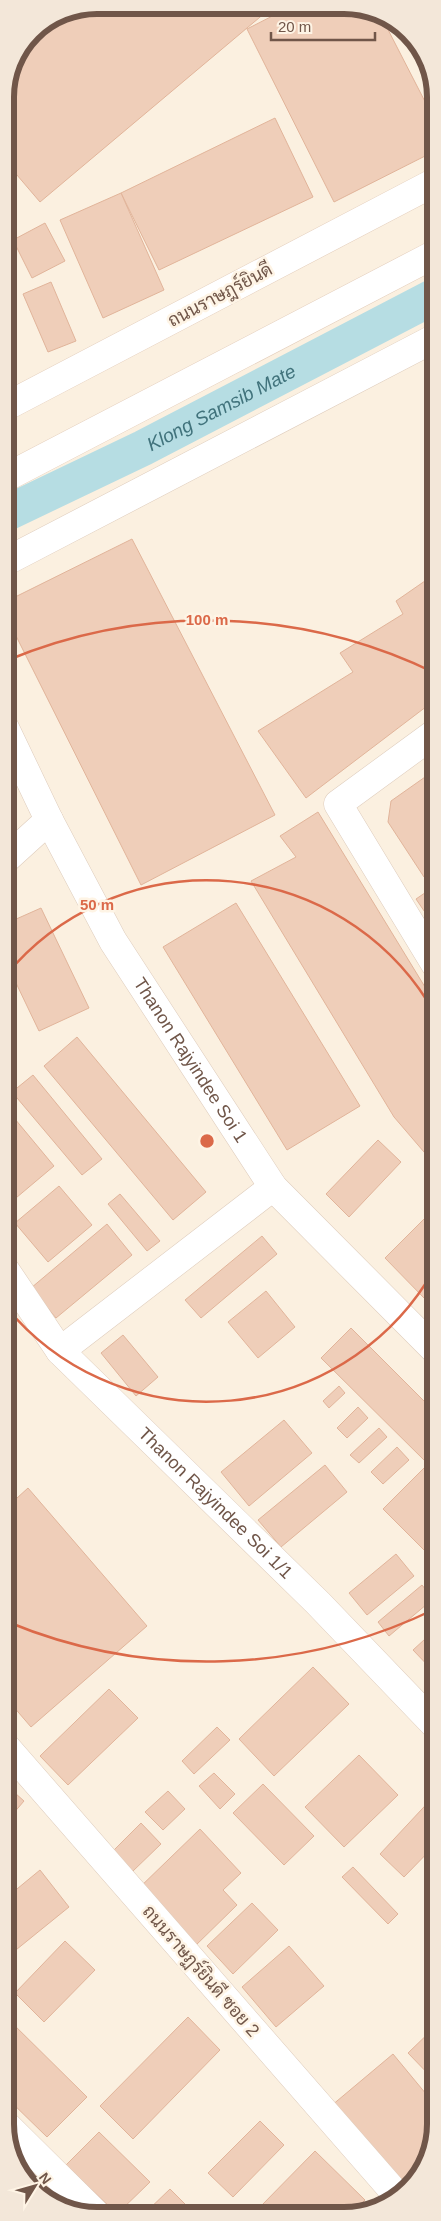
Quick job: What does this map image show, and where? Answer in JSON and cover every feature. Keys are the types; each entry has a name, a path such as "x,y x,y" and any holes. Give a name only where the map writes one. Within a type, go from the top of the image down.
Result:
{"street":[{"name":"ถนนราษฎร์ยินดี","path":"14,402 427,186"},
{"path":"14,473 427,258"},
{"path":"14,557 427,342"},
{"path":"427,739 338,804 427,949"},
{"name":"Thanon Rajyindee Soi 1","path":"14,747 49,820 113,941 273,1187 427,1342"},
{"path":"14,852 49,820"},
{"path":"60,1351 273,1187"},
{"name":"Thanon Rajyindee Soi 1/1","path":"14,1283 60,1351 318,1603 427,1717"},
{"name":"ถนนราษฏร์ยินดี ซอย 2","path":"14,1757 393,2191"},
{"path":"14,2133 88,2207"}],"building":[{"path":"264,14 40,202 14,172 15,80 20,65 38,38 65,20 80,15"},
{"path":"276,14 361,15 386,25 427,105 427,155 334,202 247,29"},
{"path":"275,118 313,197 159,270 121,193"},
{"path":"121,193 164,290 103,318 60,220"},
{"path":"45,223 65,261 32,278 14,239"},
{"path":"51,282 76,341 48,352 23,294"},
{"path":"132,539 275,815 141,885 14,632 14,598"},
{"path":"427,580 427,706 306,798 258,731 353,672 340,653 403,614 396,601"},
{"path":"427,776 427,875 424,877 388,822 391,801"},
{"path":"318,812 427,990 427,1156 394,1117 251,881 296,857 280,836"},
{"path":"427,891 427,915 416,899"},
{"path":"236,903 360,1106 287,1150 163,947"},
{"path":"41,908 89,1008 39,1031 14,979 14,920"},
{"path":"77,1037 206,1192 173,1220 44,1066"},
{"path":"33,1075 102,1159 82,1175 14,1094 14,1090"},
{"path":"14,1118 54,1166 14,1200"},
{"path":"378,1140 401,1162 349,1217 326,1194"},
{"path":"59,1186 92,1225 48,1262 15,1223"},
{"path":"120,1194 160,1241 147,1251 108,1204"},
{"path":"427,1216 427,1295 424,1298 385,1258"},
{"path":"107,1224 132,1255 56,1318 31,1288"},
{"path":"262,1236 277,1254 201,1318 185,1300"},
{"path":"266,1291 295,1327 258,1358 228,1322"},
{"path":"351,1328 427,1404 427,1463 321,1358"},
{"path":"123,1335 158,1377 136,1396 101,1353"},
{"path":"339,1386 345,1393 329,1408 323,1401"},
{"path":"358,1407 368,1418 347,1438 337,1428"},
{"path":"284,1420 312,1453 249,1506 221,1472"},
{"path":"379,1428 387,1437 359,1463 350,1455"},
{"path":"397,1447 409,1460 383,1484 371,1472"},
{"path":"325,1465 347,1492 281,1547 258,1520"},
{"path":"427,1465 427,1553 383,1509"},
{"path":"28,1488 147,1626 31,1727 14,1707 14,1501"},
{"path":"396,1554 414,1576 367,1615 349,1593"},
{"path":"422,1585 427,1591 427,1604 389,1636 378,1622"},
{"path":"427,1637 427,1665 413,1650"},
{"path":"313,1667 349,1704 274,1776 239,1739"},
{"path":"109,1689 138,1718 68,1785 40,1756"},
{"path":"217,1727 230,1740 194,1774 182,1761"},
{"path":"359,1755 398,1795 344,1847 305,1807"},
{"path":"214,1773 235,1794 220,1809 199,1786"},
{"path":"263,1784 314,1836 284,1865 233,1813"},
{"path":"168,1791 185,1809 163,1830 145,1812"},
{"path":"14,1792 24,1801 14,1813"},
{"path":"427,1804 427,1853 404,1877 380,1854"},
{"path":"141,1823 161,1844 133,1871 113,1851"},
{"path":"200,1829 241,1873 223,1890 237,1905 193,1948 137,1890"},
{"path":"353,1867 398,1914 388,1924 342,1877"},
{"path":"40,1870 69,1907 14,1952 14,1891"},
{"path":"252,1903 278,1930 233,1974 207,1946"},
{"path":"65,1941 95,1970 44,2022 15,1993"},
{"path":"289,1946 324,1986 276,2027 242,1987"},
{"path":"188,2017 220,2050 133,2139 100,2106"},
{"path":"14,2025 87,2097 47,2137 14,2105"},
{"path":"427,2035 427,2073 408,2053"},
{"path":"393,2054 427,2095 426,2141 421,2156 413,2170 399,2187 399,2187 331,2106"},
{"path":"260,2121 284,2145 233,2197 208,2173"},
{"path":"99,2132 150,2182 124,2207 110,2207 66,2165"},
{"path":"315,2151 365,2200 355,2207 261,2206"},
{"path":"170,2189 188,2207 151,2207"}],"waterway":[{"name":"Klong Samsib Mate","path":"14,510 143,448 427,300"}]}
